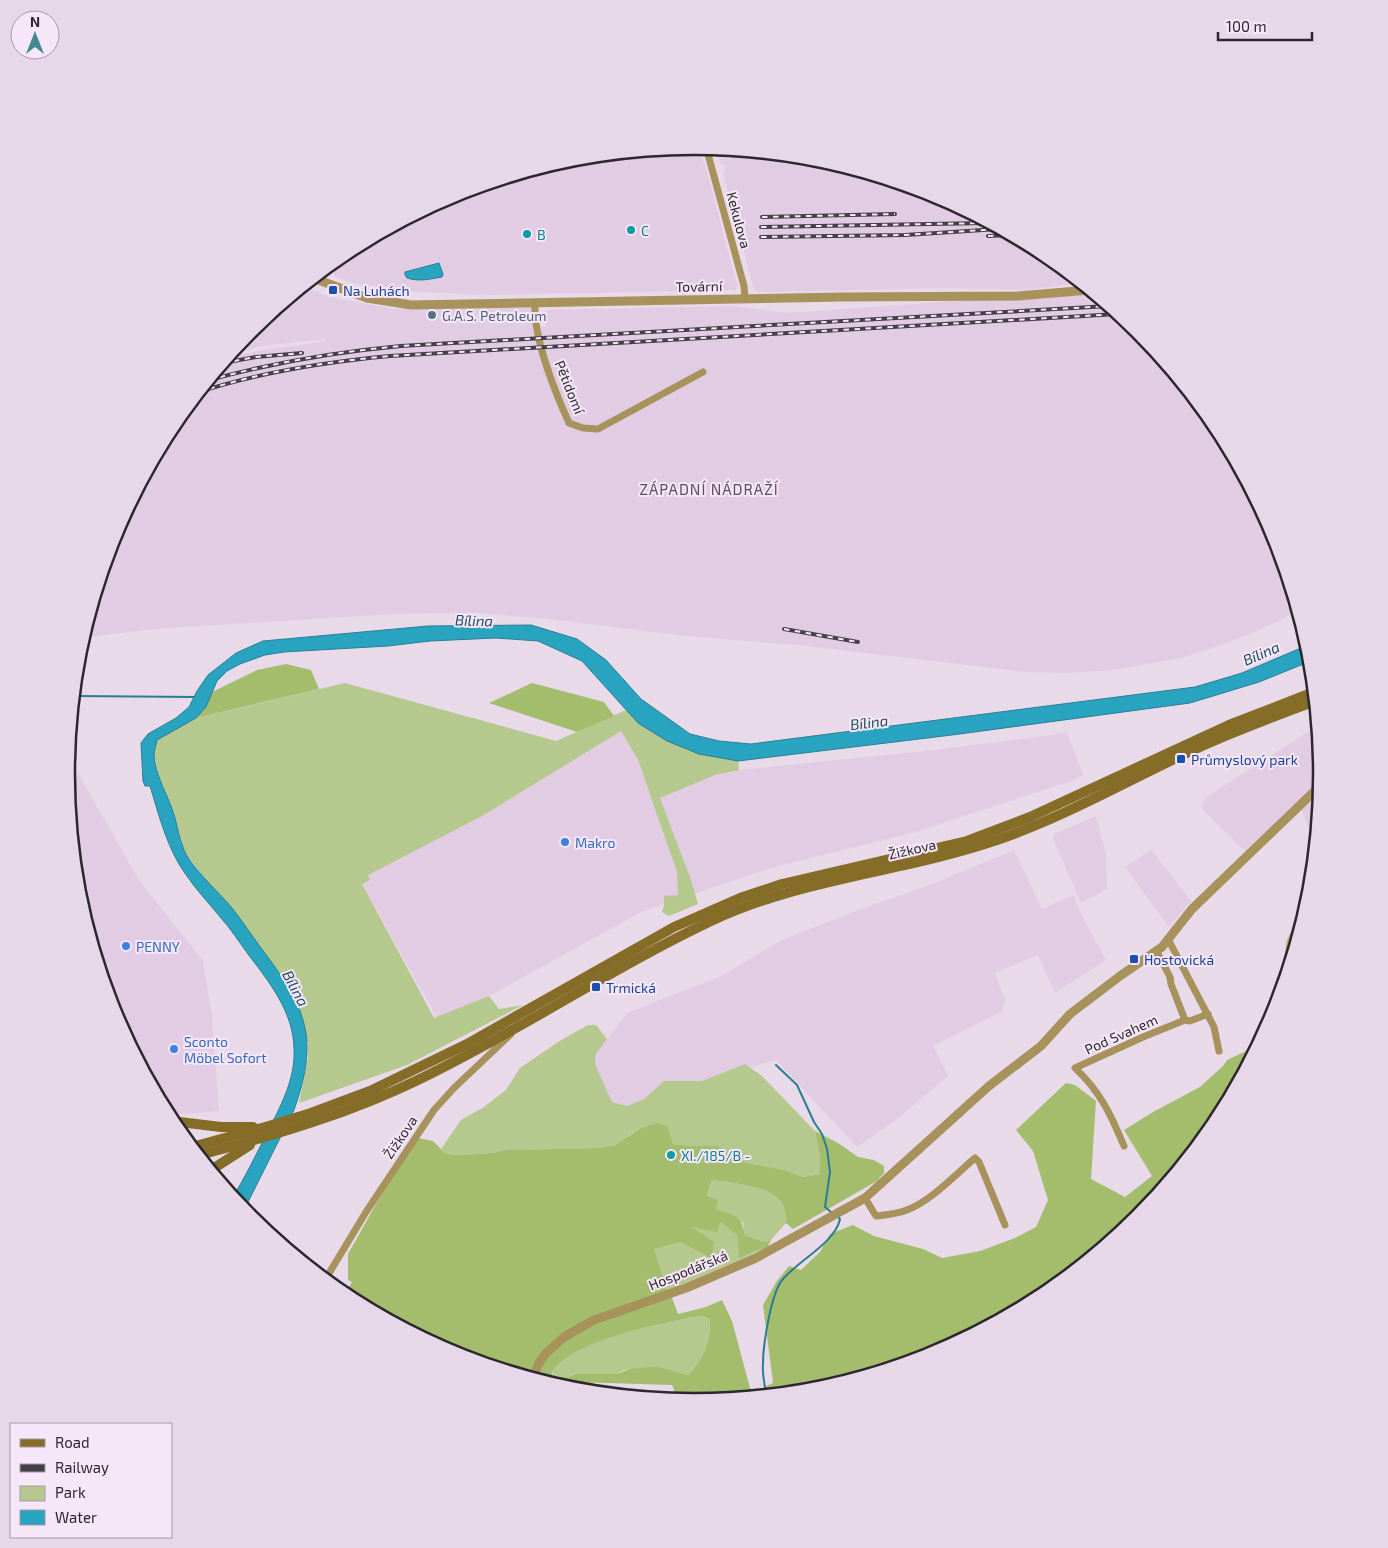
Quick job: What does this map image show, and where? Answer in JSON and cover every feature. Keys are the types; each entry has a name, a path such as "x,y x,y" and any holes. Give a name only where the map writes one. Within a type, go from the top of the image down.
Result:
{"main road":[{"name":"Žižkova","path":"268,1126 311,1113 370,1091 418,1069 515,1018 634,949 706,912 767,888 834,871 935,850 999,830 1222,728 1308,694"},
{"name":"Žižkova","path":"261,1139 304,1126 371,1101 422,1078 518,1027 662,946 744,907 784,893 929,860 1002,838 1064,812 1202,746 1309,703"},
{"path":"183,1123 221,1127 268,1126"},
{"path":"199,1145 268,1126"},
{"path":"205,1153 261,1139"},
{"path":"216,1166 261,1139"}],"street":[{"name":"Kekulova","path":"707,155 744,286 745,299"},
{"name":"Tovární","path":"320,281 367,298 401,304 453,305 1018,296 1080,291"},
{"name":"Pětidomí","path":"535,303 534,314 541,345 569,423 583,428 598,429 703,372"},
{"path":"1005,1225 979,1162 975,1158 921,1203 896,1214 876,1216 865,1198 989,1086 1041,1046 1070,1014 1156,950 1168,939 1192,909 1313,793"},
{"path":"1168,939 1214,1027 1219,1051"},
{"path":"1156,950 1170,978 1185,1020"},
{"name":"Pod Svahem","path":"1124,1146 1101,1097 1088,1080 1075,1068 1143,1037 1185,1020 1190,1022 1208,1014"},
{"name":"Žižkova","path":"329,1274 366,1212 434,1110 454,1088 518,1027"},
{"name":"Hospodářská","path":"536,1373 545,1354 564,1337 610,1314 686,1288 747,1262 865,1198"}],"shaded area":[{"path":"694,155 699,155 705,164 737,285 736,290 481,295 402,291 356,284 335,277 333,271 385,238 457,202 495,188 534,176 613,160"},
{"path":"726,156 729,159 731,156 734,156 775,160 815,167 893,188 931,202 1004,238 1038,259 1072,284 1026,290 943,288 757,292 754,289 723,174 726,166 720,163 718,157"},
{"path":"310,289 330,297 395,309 532,307 535,327 546,327 547,310 732,306 789,313 1081,292 1132,336 1185,397 1209,430 1230,464 1266,537 1292,614 1243,637 1186,657 1113,670 1066,673 1026,672 806,646 677,635 549,619 476,613 392,614 153,629 91,637 108,575 122,537 139,500 179,430 203,397 238,355 326,341 324,339 262,346 242,351 256,336"},
{"path":"1312,730 1313,774 1310,833 1298,801 1245,851 1201,808 1205,798"},
{"path":"621,731 638,760 652,800 715,775 739,770 926,751 1067,733 1083,775 1071,781 916,832 767,869 641,912 489,996 437,1018 362,884 367,875"},
{"path":"75,768 139,880 203,961 212,1016 219,1111 176,1113 158,1084 122,1011 108,973 96,934 80,855 76,814"},
{"path":"1096,816 1106,855 1107,889 1081,903 1053,838 1054,834"},
{"path":"1014,850 1042,909 1073,895 1084,920 1106,960 1055,993 1038,955 995,973 1005,1000 1001,1012 933,1046 948,1076 896,1120 857,1147 776,1060 702,1081 664,1081 644,1099 627,1106 612,1102 595,1064 596,1054 627,1013 719,977 784,939 869,906 925,887"},
{"path":"1151,850 1191,901 1169,927 1125,867"}],"green space":[{"path":"286,664 311,670 319,689 196,718 206,707 212,692 257,670"},
{"path":"345,683 556,741 626,710 638,723 699,754 738,761 739,770 715,775 660,798 691,880 698,904 669,916 662,912 664,896 678,895 677,872 638,760 621,731 482,816 368,875 370,880 362,884 434,1018 489,996 499,1009 523,1005 407,1065 299,1103 308,1058 308,1043 225,900 210,886 184,851 174,812 159,776 154,754 156,740 196,718"},
{"path":"532,683 604,702 614,716 577,732 489,703"},
{"path":"1293,930 1286,954 1287,942"},
{"path":"588,1025 596,1025 607,1039 596,1054 595,1064 612,1102 627,1106 644,1099 664,1081 702,1081 745,1064 762,1076 815,1131 820,1157 820,1174 803,1177 785,1170 737,1161 718,1146 673,1144 668,1127 638,1129 615,1145 599,1148 506,1150 469,1154 446,1154 441,1149 461,1120 484,1107 506,1090 520,1068 558,1042"},
{"path":"1248,1050 1209,1118 1159,1182 1132,1212 1102,1239 1038,1289 968,1329 931,1346 893,1360 815,1381 759,1390 773,1383 763,1305 777,1281 789,1266 801,1270 820,1252 830,1234 853,1225 874,1236 923,1249 942,1258 980,1251 1015,1238 1036,1227 1048,1200 1033,1151 1016,1130 1066,1083 1075,1085 1096,1101 1091,1179 1125,1197 1152,1176 1124,1130 1200,1087 1227,1060"},
{"path":"657,1123 668,1127 673,1144 718,1146 737,1161 785,1170 803,1177 820,1174 820,1157 815,1131 838,1143 858,1157 874,1160 884,1166 884,1173 877,1181 793,1229 786,1223 783,1206 780,1201 767,1191 712,1180 707,1196 718,1200 716,1209 739,1219 745,1235 765,1242 771,1240 767,1248 739,1258 737,1235 720,1222 717,1232 692,1227 714,1242 711,1258 681,1242 654,1249 667,1291 678,1314 706,1307 722,1300 732,1321 750,1388 752,1390 675,1393 672,1385 580,1382 534,1372 495,1360 457,1346 420,1329 350,1289 348,1288 352,1282 348,1280 348,1254 376,1204 418,1138 433,1141 446,1154 491,1153 506,1150 599,1148 615,1145 639,1129","holes":["702,1316 709,1318 708,1341 702,1356 688,1375 660,1367 630,1369 617,1374 577,1374 568,1377 553,1376 552,1374 560,1363 575,1352 619,1335 667,1322"]},
{"path":"712,1180 767,1191 780,1201 783,1206 786,1223 771,1240 765,1242 745,1235 743,1223 716,1209 707,1197"},
{"path":"719,1221 737,1235 739,1257 767,1248 667,1291 653,1249 681,1242 691,1226"},
{"path":"702,1316 709,1317 708,1341 698,1363 688,1375 660,1367 624,1370 617,1374 553,1376 557,1365 571,1354 592,1344 643,1328"}],"water":[{"path":"439,263 443,274 442,277 416,280 407,278 405,275 405,272"},
{"path":"531,625 577,639 606,660 641,699 690,734 719,741 751,744 1195,687 1242,673 1300,648 1303,664 1259,682 1190,703 738,761 699,754 667,741 638,723 582,661 538,641 496,638 284,652 265,655 240,664 227,671 217,681 206,707 196,718 157,740 154,755 158,775 173,811 182,845 187,856 202,876 234,911 276,969 289,988 304,1024 307,1042 302,1085 294,1110 248,1203 237,1191 286,1094 294,1060 293,1034 285,1009 272,986 199,892 174,855 162,826 150,786 145,786 143,781 141,743 148,734 176,718 189,707 208,675 236,653 263,641 428,626"}],"waterway":[{"path":"80,696 194,697"},
{"path":"776,1065 797,1085 814,1122 822,1134 827,1149 830,1172 825,1207 831,1212"},
{"path":"765,1389 763,1355 768,1319 775,1295 783,1279 831,1236 837,1228 840,1219 837,1216"}],"railway":[{"path":"762,217 895,214"},
{"path":"761,227 976,223"},
{"path":"761,237 905,235 988,230"},
{"path":"988,236 999,236"},
{"path":"220,377 304,359 352,351 401,346 1099,307"},
{"path":"210,389 293,369 341,361 390,356 1108,315"},
{"path":"233,361 302,353"},
{"path":"784,629 858,642"}],"place":[{"name":"C","path":"631,230"},
{"name":"B","path":"527,234"},
{"name":"Na Luhách","path":"333,290"},
{"name":"G.A.S. Petroleum","path":"432,315"},
{"name":"Průmyslový park","path":"1181,759"},
{"name":"Makro","path":"565,842"},
{"name":"PENNY","path":"126,946"},
{"name":"Hostovická","path":"1134,959"},
{"name":"Trmická","path":"596,987"},
{"name":"Sconto Möbel Sofort","path":"174,1049"},
{"name":"XI./185/B -","path":"671,1155"}],"district":[{"name":"ZÁPADNÍ NÁDRAŽÍ","path":"709,489"}],"water label":[{"name":"Bílina","path":"474,620"},
{"name":"Bílina","path":"1261,653"},
{"name":"Bílina","path":"869,722"},
{"name":"Bílina","path":"296,988"}]}
